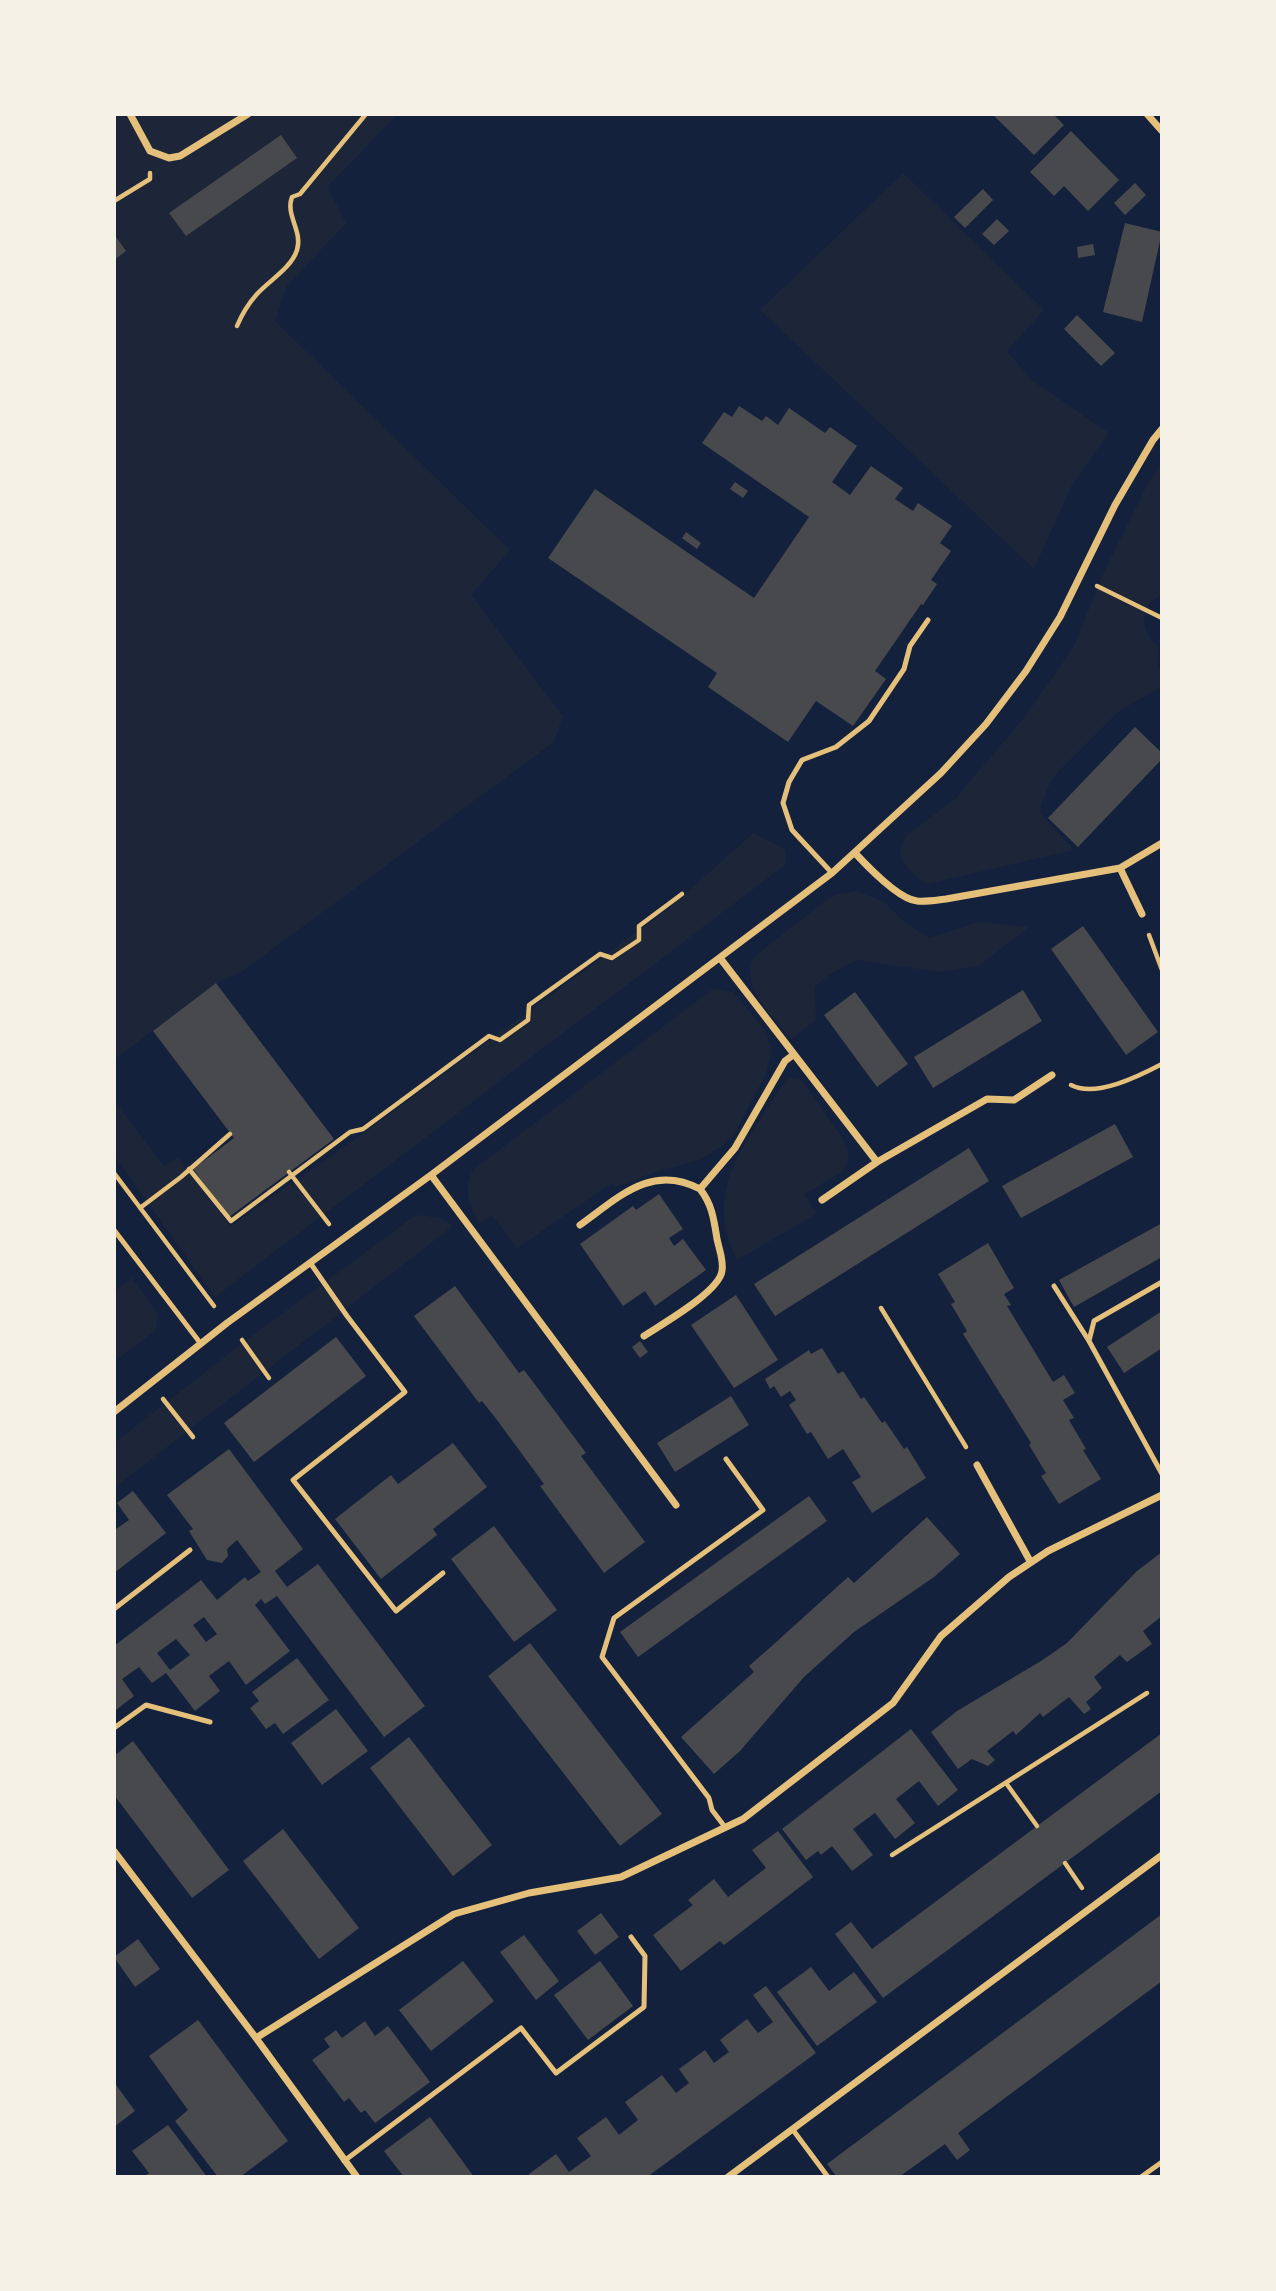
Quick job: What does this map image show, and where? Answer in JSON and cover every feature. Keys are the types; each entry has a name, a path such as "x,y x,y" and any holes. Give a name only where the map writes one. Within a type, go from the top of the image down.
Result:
{"street":[{"path":"130,114 150,151 169,158 180,156 248,114"},
{"path":"1147,114 1162,131"},
{"path":"114,1412 227,1324 431,1175 832,873 942,773 986,724 1026,671 1059,617 1115,505 1162,429"},
{"path":"855,853 871,871 907,898 917,901 946,899 1120,868 1162,843"},
{"path":"1120,868 1142,914"},
{"path":"720,958 877,1162"},
{"path":"700,1189 735,1148 785,1061 793,1055"},
{"path":"821,1200 877,1162 987,1099 1014,1100 1052,1075"},
{"path":"431,1175 676,1505"},
{"path":"579,1225 625,1194 659,1179 679,1180 700,1189 712,1210 722,1264 721,1276 709,1290 644,1336"},
{"path":"977,1465 1030,1561"},
{"path":"256,2038 276,2028 335,1987 454,1914 529,1893 621,1877 743,1819 893,1703 941,1636 995,1588 1030,1561 1162,1495"},
{"path":"114,1851 357,2177"},
{"path":"728,2177 1162,1855"}],"lane":[{"path":"832,873 792,830 783,803 789,782 802,760 836,747 869,721 904,669 910,646 928,620"},
{"path":"114,1230 201,1344"},
{"path":"311,1264 405,1392 293,1480 396,1611 443,1573"},
{"path":"1089,1341 1094,1321 1162,1282"},
{"path":"1054,1286 1089,1341 1162,1474"},
{"path":"725,1827 712,1810 709,1798 602,1657 614,1618 763,1510 726,1459"},
{"path":"114,1609 190,1550"},
{"path":"114,1728 146,1705 210,1723"},
{"path":"344,2161 521,2028 556,2073 644,2007 645,1956 631,1937"},
{"path":"793,2130 828,2177"},
{"path":"1141,2177 1162,2162"}],"path":[{"path":"237,326 243,311 297,251 298,237 289,206 292,197 300,194 366,114"},
{"path":"114,201 150,179 150,151"},
{"path":"1079,578 1162,618"},
{"path":"189,1169 231,1221 290,1174 350,1132 363,1129 489,1036 500,1040 519,1027 528,1020 529,1005 600,954 612,958 639,940 639,926 682,894"},
{"path":"1142,914 1162,970"},
{"path":"1052,1075 1076,1087 1102,1088 1137,1077 1162,1064"},
{"path":"140,1208 230,1134"},
{"path":"114,1173 269,1378"},
{"path":"290,1174 324,1219"},
{"path":"881,1308 977,1465"},
{"path":"152,1383 193,1437"},
{"path":"892,1854 1147,1693"},
{"path":"1006,1783 1037,1826"}],"shaded area":[{"path":"114,114 398,114 327,187 346,223 287,286 275,321 510,550 471,595 563,716 554,742 240,973 216,983 114,1060"},
{"path":"903,173 1044,310 1007,351 1033,381 1109,433 1072,485 1034,569 760,310"},
{"path":"1162,463 1162,594 1149,605 1144,619 1148,634 1159,647 1157,664 1162,673 1162,687 1119,711 1050,783 1040,813 1074,850 927,884 912,872 900,856 906,836 955,799 1024,718 1073,648 1104,572 1146,487"},
{"path":"753,833 786,850 785,865 215,1297 114,1155 114,1101 164,1166 178,1157 231,1226 361,1135 672,906"},
{"path":"856,891 885,902 903,921 929,938 979,922 1029,927 979,966 940,972 857,960 827,976 815,987 816,1020 791,1039 767,1011 754,990 751,967 755,956 825,901 835,895"},
{"path":"713,989 733,992 765,1031 772,1049 766,1074 735,1133 723,1145 700,1160 658,1171 616,1187 612,1183 517,1248 492,1215 480,1223 468,1196 468,1182 475,1168"},
{"path":"789,1078 802,1081 844,1140 849,1158 843,1171 805,1194 816,1214 737,1260 727,1234 724,1211 726,1188 743,1147"},
{"path":"421,1215 443,1219 453,1226 114,1488 114,1443 244,1342 413,1217"},
{"path":"132,1278 158,1314 156,1330 114,1362 114,1292"}],"building":[{"path":"992,114 1053,114 1064,125 1034,155"},
{"path":"1071,131 1119,180 1088,211 1064,186 1054,196 1030,172"},
{"path":"281,135 297,158 186,236 169,213"},
{"path":"1135,183 1146,195 1125,215 1114,203"},
{"path":"983,189 993,200 965,228 954,217"},
{"path":"997,219 1009,231 994,245 982,234"},
{"path":"1125,223 1162,232 1142,322 1103,312"},
{"path":"114,234 126,251 114,260"},
{"path":"1093,244 1095,255 1078,258 1077,247"},
{"path":"1077,315 1115,353 1101,366 1064,329"},
{"path":"739,406 762,421 766,416 778,425 789,408 825,433 830,427 857,446 832,482 850,495 871,466 903,488 895,499 913,511 918,503 952,526 940,543 951,551 931,580 937,584 875,671 886,679 853,726 816,701 788,742 708,687 717,673 548,558 595,489 754,598 809,517 702,443 724,412 732,417"},
{"path":"735,482 748,491 743,498 730,489"},
{"path":"686,532 701,543 697,549 682,538"},
{"path":"1135,727 1162,753 1162,759 1078,847 1048,818"},
{"path":"1083,926 1158,1032 1126,1055 1051,949"},
{"path":"216,983 334,1139 229,1217 193,1169 234,1138 153,1031"},
{"path":"1023,990 1042,1021 933,1088 914,1057"},
{"path":"855,992 908,1064 877,1087 824,1015"},
{"path":"1115,1124 1133,1157 1021,1218 1002,1186"},
{"path":"969,1148 989,1181 775,1316 754,1284"},
{"path":"659,1194 683,1229 669,1238 674,1246 683,1239 706,1270 655,1306 645,1291 623,1306 580,1244 633,1206 636,1210"},
{"path":"1162,1223 1162,1257 1074,1307 1059,1280"},
{"path":"988,1243 1014,1288 1004,1294 1011,1305 1007,1306 1053,1382 1064,1375 1075,1393 1063,1400 1074,1418 1069,1420 1101,1479 1059,1504 1041,1476 1046,1473 1029,1445 1031,1443 963,1334 967,1331 951,1304 955,1302 938,1274"},
{"path":"455,1286 519,1373 524,1370 586,1453 581,1456 645,1542 604,1573 540,1486 544,1484 497,1420 482,1401 479,1403 414,1316"},
{"path":"736,1295 778,1360 734,1388 691,1325"},
{"path":"1162,1311 1162,1348 1124,1373 1107,1347"},
{"path":"336,1337 366,1376 254,1462 224,1423"},
{"path":"640,1341 648,1352 640,1358 632,1347"},
{"path":"822,1348 838,1374 843,1371 861,1399 864,1397 882,1423 885,1421 904,1449 907,1447 926,1478 872,1513 852,1482 861,1477 843,1449 828,1459 811,1432 807,1434 789,1405 796,1400 790,1391 781,1397 774,1386 770,1389 765,1379 809,1350 811,1354"},
{"path":"731,1396 749,1425 675,1472 657,1443"},
{"path":"453,1443 487,1487 433,1529 437,1535 381,1579 335,1519 391,1475 398,1484"},
{"path":"229,1449 303,1549 275,1571 287,1587 318,1564 425,1706 384,1737 277,1596 265,1604 261,1599 255,1605 290,1651 246,1685 229,1661 209,1676 220,1691 195,1711 166,1673 152,1683 139,1667 122,1679 134,1696 116,1710 114,1646 201,1580 217,1600 245,1577 248,1581 261,1572 237,1540 227,1549 228,1556 222,1563 207,1560 189,1531 193,1529 167,1495","holes":["204,1617 217,1634 206,1642 193,1625","176,1639 190,1655 170,1670 157,1653"]},
{"path":"133,1491 166,1533 114,1573 114,1526 116,1529 129,1520 117,1503"},
{"path":"809,1496 827,1521 638,1657 620,1632"},
{"path":"927,1517 960,1554 934,1577 854,1632 804,1677 740,1751 714,1774 681,1737 754,1672 749,1666 848,1577 854,1583"},
{"path":"494,1526 557,1610 514,1642 451,1559"},
{"path":"1162,1552 1162,1616 1143,1631 1152,1644 1127,1662 1120,1655 1094,1677 1102,1688 1086,1702 1091,1709 1084,1714 1069,1697 1043,1717 1040,1713 1016,1735 1013,1731 987,1751 995,1760 988,1766 972,1759 958,1769 931,1732 957,1711 1067,1643 1137,1571"},
{"path":"530,1643 662,1814 620,1846 488,1676"},
{"path":"297,1658 329,1700 283,1734 275,1723 266,1729 250,1708 259,1701 252,1692"},
{"path":"336,1709 368,1751 322,1785 291,1743"},
{"path":"911,1729 958,1790 938,1806 919,1781 896,1799 915,1823 895,1839 875,1813 853,1829 873,1855 852,1871 832,1846 821,1855 818,1851 806,1860 782,1829"},
{"path":"1162,1733 1162,1791 883,1998 835,1934 851,1922 872,1949"},
{"path":"409,1737 492,1845 453,1876 370,1768"},
{"path":"133,1741 229,1870 192,1898 114,1795 114,1756"},
{"path":"283,1829 359,1928 319,1959 243,1861"},
{"path":"778,1831 813,1877 724,1945 720,1941 681,1971 653,1935 693,1905 688,1900 714,1879 728,1897 766,1868 752,1850"},
{"path":"601,1913 619,1937 595,1955 577,1931"},
{"path":"1162,1914 1162,1981 958,2133 970,2150 957,2160 945,2144 899,2177 837,2177 827,2164"},
{"path":"524,1935 559,1981 536,2000 500,1952"},
{"path":"138,1939 160,1969 135,1987 114,1957"},
{"path":"463,1961 494,2001 431,2051 399,2010"},
{"path":"600,1961 633,2006 588,2040 554,1995"},
{"path":"811,1967 829,1991 854,1972 877,2002 817,2046 777,1992"},
{"path":"766,1986 816,2053 647,2177 531,2177 529,2174 556,2154 569,2172 591,2156 577,2138 606,2117 619,2135 638,2120 625,2102 662,2075 676,2093 689,2083 679,2069 705,2050 714,2063 729,2052 720,2040 747,2019 758,2033 773,2022 753,1995"},
{"path":"198,2020 288,2141 240,2177 218,2177 175,2121 188,2110 149,2056"},
{"path":"365,2021 375,2036 388,2026 430,2082 375,2123 365,2110 361,2113 349,2098 344,2102 312,2060 330,2047 324,2039 336,2030 342,2038"},
{"path":"114,2082 135,2111 114,2127"},
{"path":"430,2117 474,2177 404,2177 384,2151"},
{"path":"168,2125 207,2177 143,2177 149,2173 132,2151"}]}
